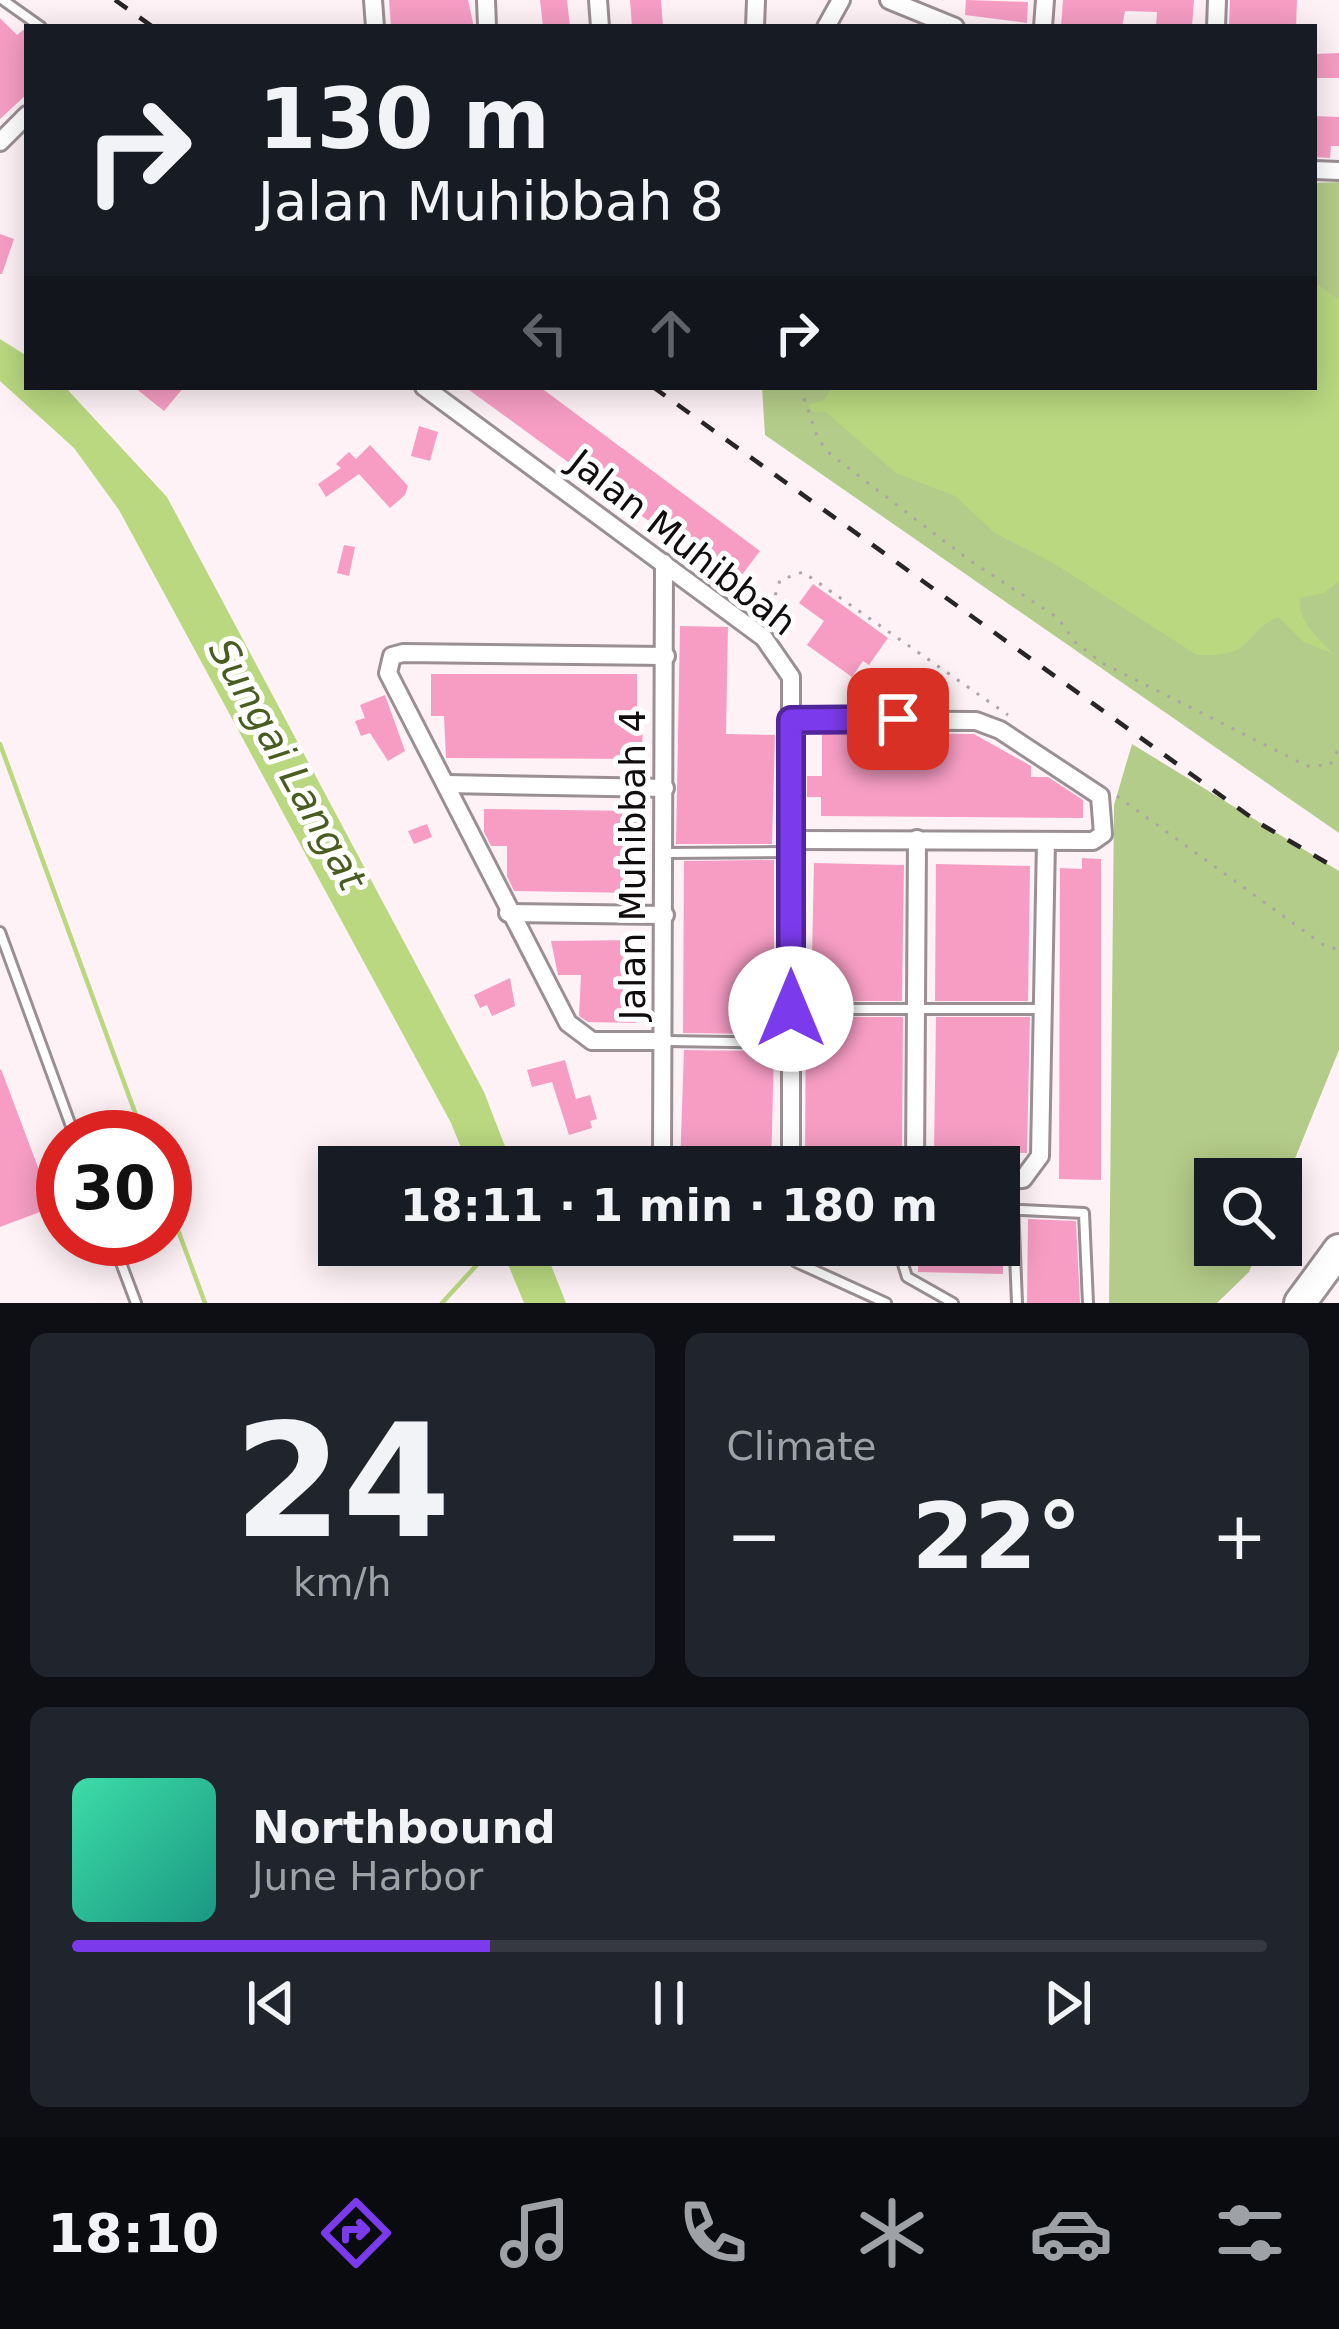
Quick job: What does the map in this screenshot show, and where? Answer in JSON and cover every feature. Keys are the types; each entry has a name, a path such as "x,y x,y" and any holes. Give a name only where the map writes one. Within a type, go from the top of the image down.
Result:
{"highway":[{"path":"1300,1303 1339,1250"}],"street":[{"path":"890,0 948,24"},
{"path":"0,142 24,118"},
{"name":"Jalan Muhibbah","path":"428,390 664,563 780,655 791,677 790,1146"},
{"name":"Jalan Muhibbah 4","path":"662,1146 664,563"},
{"path":"664,1041 592,1041 575,1032 508,913 393,687 389,664 403,653 666,656"},
{"path":"791,720 976,721 1000,730 1100,796 1106,821 1103,834 1093,842 917,839 791,846"},
{"path":"446,784 665,788"},
{"path":"915,1146 917,839"},
{"path":"1020,1175 1034,1170 1040,1156 1046,841"},
{"path":"508,913 665,915"}],"lane":[{"path":"3,0 37,24"},
{"path":"666,854 791,846"},
{"path":"0,932 65,1110"},
{"path":"791,1009 1043,1009"},
{"path":"664,1041 791,1043"},
{"path":"1020,1209 1084,1214 1088,1303"},
{"path":"122,1266 136,1303"},
{"path":"805,1266 886,1303"},
{"path":"904,1266 907,1277 953,1303"},
{"path":"1015,1266 1017,1303"}],"path":[{"path":"801,390 818,440 830,454 969,560 1058,617 1076,642 1102,663 1307,766 1330,765 1339,748"}],"shaded area":[{"path":"1339,182 1339,833 765,435 762,390 1317,390 1317,183"},
{"path":"1132,744 1339,871 1339,1050 1295,1158 1194,1158 1194,1266 1251,1266 1217,1303 1109,1303 1114,805"}],"water":[{"path":"1317,284 1339,300 1339,581 1324,593 1300,598 1300,607 1310,629 1333,654 1302,641 1278,617 1239,648 1197,655 1055,564 995,533 955,496 896,473 826,412 812,411 809,405 824,400 830,390 1317,390"},
{"name":"Sungai Langat","path":"0,339 24,354 24,390 68,390 167,497 484,1092 505,1146 460,1146 119,510 74,448 0,381"},
{"path":"509,1266 551,1266 566,1303 524,1303"}],"building":[{"path":"389,0 468,0 473,24 391,24"},
{"path":"540,0 567,0 570,24 543,24"},
{"path":"630,0 661,0 663,24 632,24"},
{"path":"966,0 1028,2 1027,23 965,15"},
{"path":"1063,0 1194,0 1192,24 1156,24 1157,12 1125,11 1123,24 1061,24"},
{"path":"1230,0 1297,0 1296,24 1229,24"},
{"path":"0,18 17,35 24,29 24,97 0,119"},
{"path":"1339,53 1339,78 1317,78 1317,54"},
{"path":"1317,116 1339,117 1339,146 1331,146 1330,158 1317,157"},
{"path":"0,234 14,239 2,274 0,274"},
{"path":"138,390 182,390 164,411"},
{"path":"469,390 544,390 760,551 735,584"},
{"path":"419,426 438,432 430,461 411,456"},
{"path":"370,445 408,486 405,495 390,508 359,474 326,497 318,484 341,468 336,464 349,452 356,459"},
{"path":"344,545 355,547 349,576 337,573"},
{"path":"813,584 888,638 869,665 863,661 852,677 807,645 824,621 799,603"},
{"path":"680,626 728,627 726,734 775,735 772,844 676,844"},
{"path":"431,674 637,674 637,724 644,724 640,759 446,758 444,716 431,716"},
{"path":"385,695 405,751 388,761 370,733 361,736 355,721 365,718 360,705"},
{"path":"822,733 974,734 1031,766 1031,777 1048,777 1083,800 1083,818 821,816 821,797 807,797 807,776 822,776"},
{"path":"484,809 639,811 635,893 514,891 507,876 507,846 491,846 484,832"},
{"path":"427,824 432,837 414,844 408,831"},
{"path":"1082,858 1101,859 1101,1180 1059,1179 1060,868 1082,869"},
{"path":"774,860 774,1034 683,1033 684,861"},
{"path":"814,863 904,865 902,1001 811,1001"},
{"path":"936,864 1030,866 1028,1001 935,1001"},
{"path":"642,940 636,1023 588,1022 579,1016 581,975 558,975 551,941"},
{"path":"510,978 515,1006 492,1016 487,1005 480,1008 474,995"},
{"path":"806,1017 903,1017 902,1146 805,1146"},
{"path":"936,1017 1030,1017 1027,1153 1020,1153 1020,1146 934,1146"},
{"path":"684,1050 774,1051 772,1146 681,1146"},
{"path":"565,1060 576,1099 590,1095 597,1119 590,1121 592,1128 569,1135 552,1082 532,1087 527,1070"},
{"path":"0,1070 36,1162 36,1213 0,1227"},
{"path":"1028,1219 1076,1221 1080,1303 1027,1303"},
{"path":"918,1266 1003,1266 1003,1274 918,1272"}],"waterway":[{"path":"0,744 134,1110"},
{"path":"191,1266 205,1303"},
{"path":"442,1303 476,1266"}],"railway":[{"path":"115,0 149,24"},
{"path":"657,390 1259,823 1339,870"}],"route":[{"path":"791,1009 791,720 898,719"}]}
